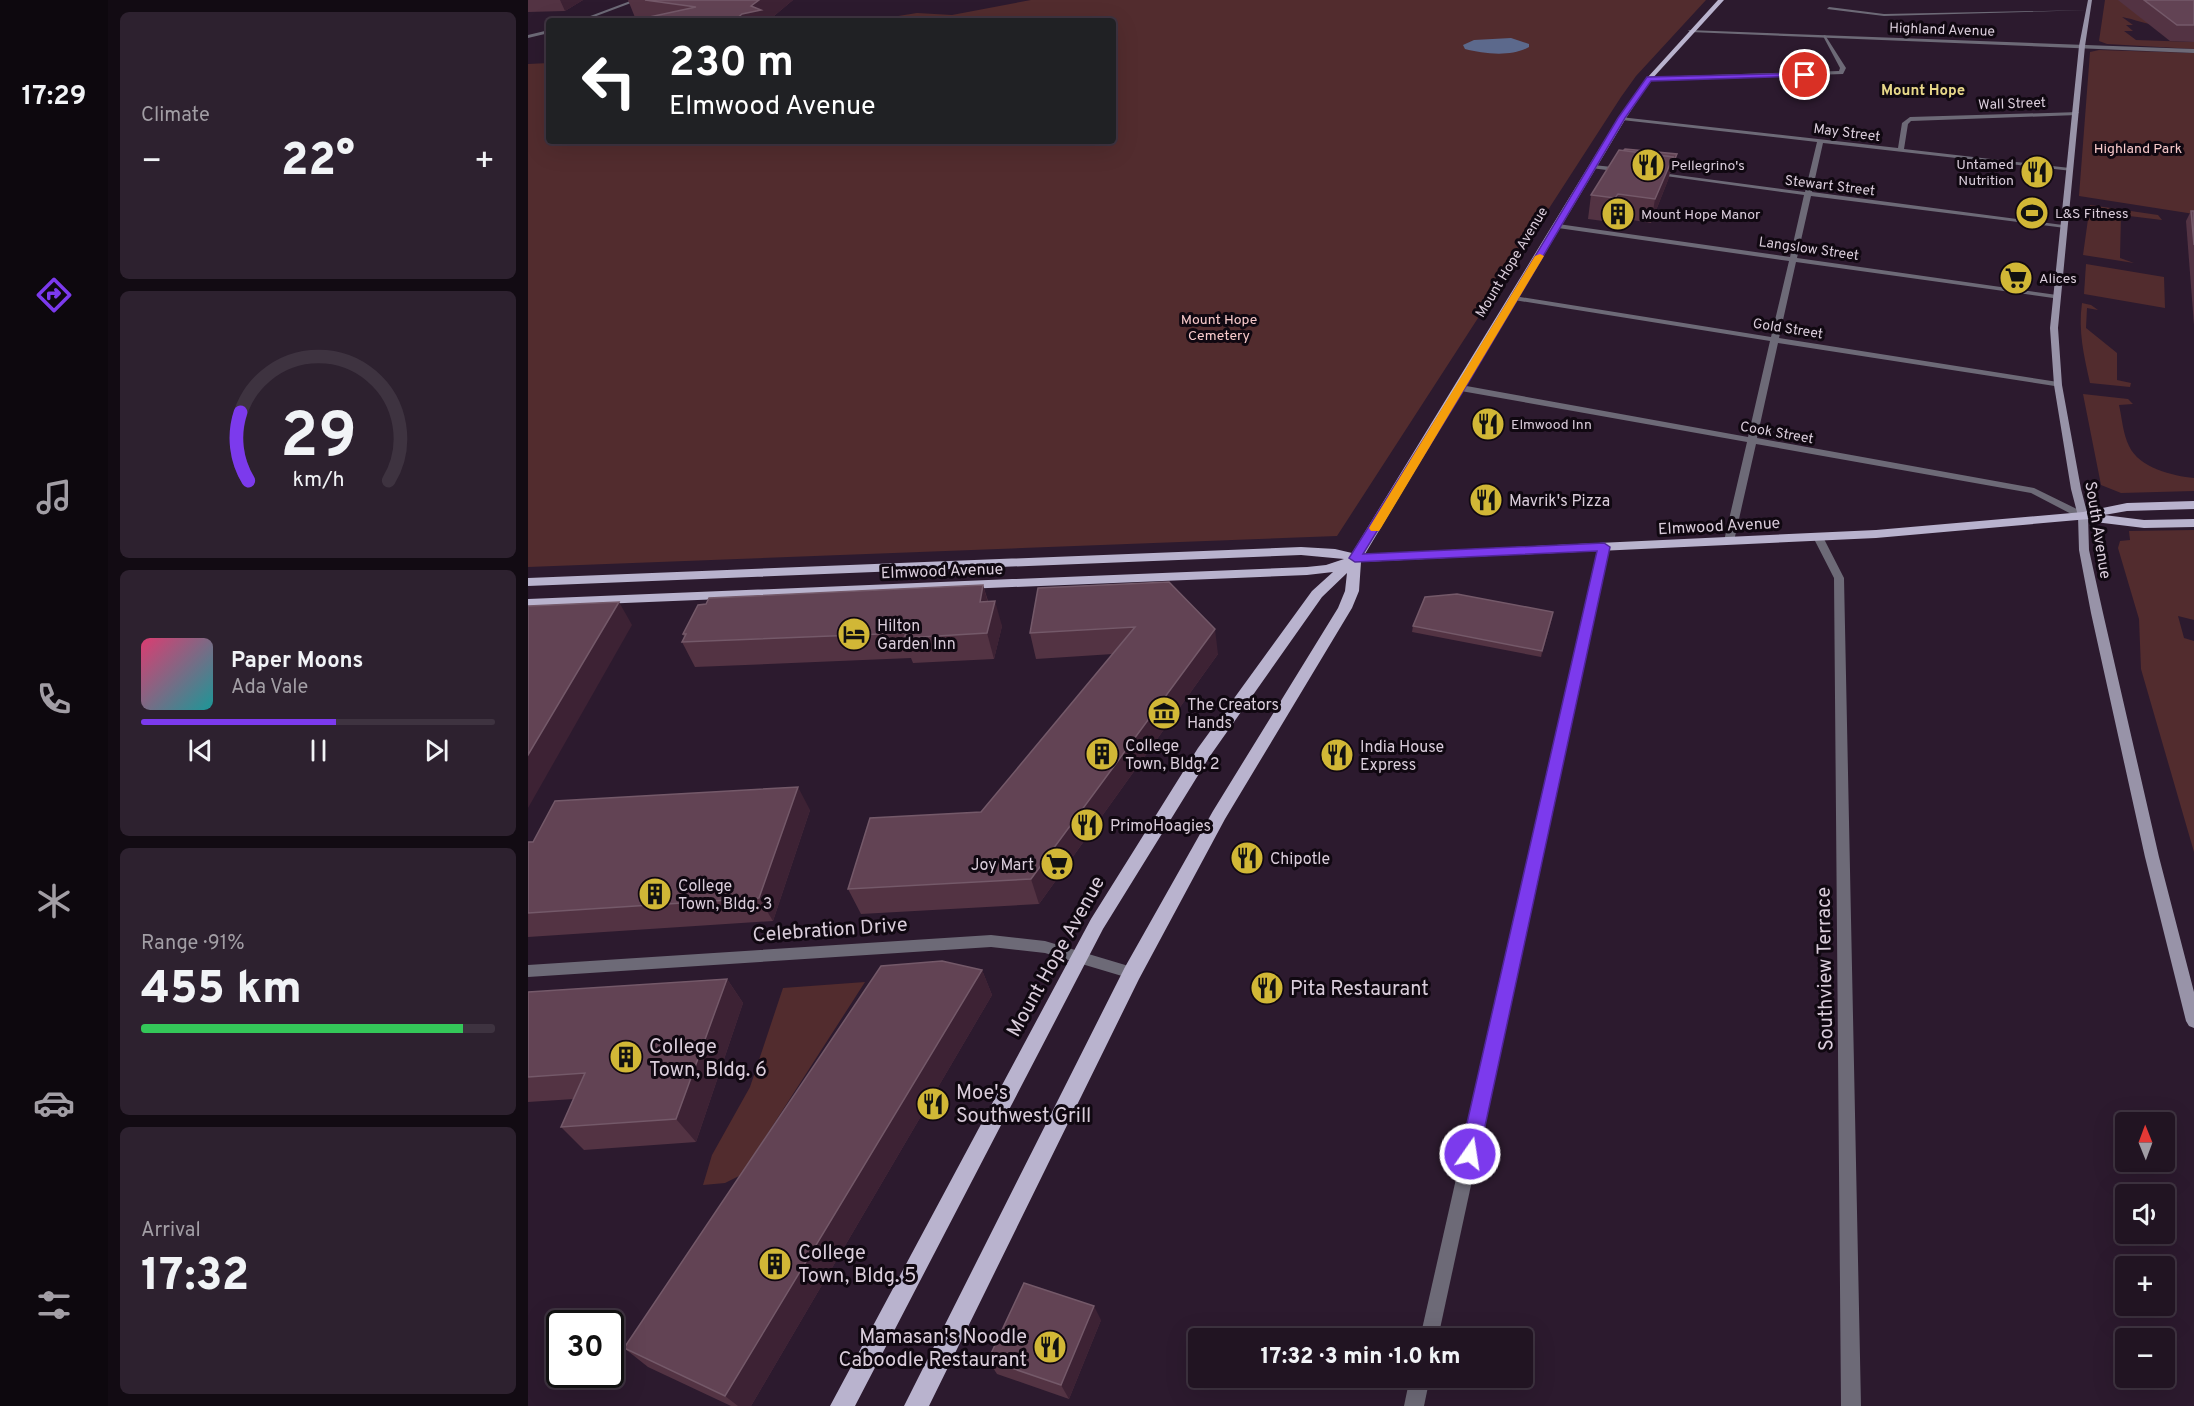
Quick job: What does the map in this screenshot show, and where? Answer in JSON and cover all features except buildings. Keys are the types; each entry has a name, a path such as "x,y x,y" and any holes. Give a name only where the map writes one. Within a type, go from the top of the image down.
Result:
{"main road":[{"name":"Mount Hope Avenue","path":"842,1406 1079,957 1204,752 1317,594 1355,558 1461,388 1622,118 1649,79 1721,0"},
{"name":"South Avenue","path":"2090,0 2082,46 2054,328 2058,385 2076,489 2083,516 2084,550 2097,613 2152,857 2194,1021"},
{"name":"Elmwood Avenue","path":"528,582 1301,551 1335,553 1355,558 1604,547 1818,537 2083,516 2127,507 2194,505"},
{"name":"Elmwood Avenue","path":"2083,516 2144,524 2194,523"},
{"name":"Mount Hope Avenue","path":"916,1406 1132,973 1219,815 1345,608 1352,591 1355,558"},
{"name":"Elmwood Avenue","path":"528,603 1307,571 1328,569 1355,558"}],"street":[{"path":"587,18 637,0"},
{"path":"1829,8 1884,15 2088,10"},
{"path":"528,38 546,32"},
{"name":"Highland Avenue","path":"1690,32 2194,51"},
{"path":"1649,79 1840,73 1843,68 1825,36"},
{"name":"Wall Street","path":"1901,150 1905,123 1910,118 2076,113"},
{"name":"May Street","path":"1622,118 2070,170"},
{"path":"1730,541 1820,141"},
{"path":"1593,167 1630,171"},
{"name":"Stewart Street","path":"1641,173 2063,227"},
{"name":"Langslow Street","path":"1558,226 2057,297"},
{"name":"Gold Street","path":"1514,298 2058,385"},
{"name":"Cook Street","path":"1461,388 2034,491 2083,516"},
{"name":"Southview Terrace","path":"1818,537 1839,578 1851,1406"},
{"path":"1431,1328 1604,547"},
{"name":"Celebration Drive","path":"528,971 991,941 1045,947 1132,973"},
{"path":"1414,1406 1418,1388"}],"green space":[{"name":"Mount Hope Cemetery","path":"1031,0 1706,0 1636,76 1621,97 1337,536 528,567 528,64 546,63 546,144 1116,144 1116,18 886,18 917,13 952,15"},
{"path":"2105,0 2126,0 2159,25 2122,17 2133,25 2126,25 2133,31 2124,31 2136,40 2194,42 2194,49 2107,44 2099,41"},
{"name":"Highland Park","path":"2099,50 2194,53 2194,214 2079,196 2090,52"},
{"path":"2090,205 2158,215 2162,220 2121,215 2120,258 2134,263 2083,255"},
{"path":"2086,264 2164,277 2165,308 2084,294"},
{"path":"2082,303 2098,310 2087,308 2086,328 2117,353 2117,380 2131,383 2130,387 2090,383 2081,333"},
{"path":"2083,394 2128,399 2133,404 2119,405 2125,436 2134,454 2157,469 2194,478 2194,491 2121,493 2101,485"},
{"path":"2194,530 2194,620 2178,616 2184,638 2194,641 2194,852 2141,669 2139,619 2118,548 2120,541 2130,540 2129,531"},
{"path":"865,982 741,1175 725,1183 703,1185 712,1155 750,1087 783,988"}],"water":[{"path":"1511,38 1529,44 1529,47 1498,54 1465,49 1463,45 1474,40"}],"slow traffic":[{"path":"1375,528 1540,256"}],"place":[{"name":"Pellegrino's","path":"1648,165"},
{"name":"Untamed Nutrition","path":"2037,172"},
{"name":"L&S Fitness","path":"2032,213"},
{"name":"Mount Hope Manor","path":"1618,214"},
{"name":"Alices","path":"2016,278"},
{"name":"Elmwood Inn","path":"1488,424"},
{"name":"Mavrik's Pizza","path":"1486,500"},
{"name":"Hilton Garden Inn","path":"854,634"},
{"name":"The Creators Hands","path":"1164,713"},
{"name":"College Town, Bldg. 2","path":"1102,754"},
{"name":"India House Express","path":"1337,755"},
{"name":"PrimoHoagies","path":"1087,825"},
{"name":"Chipotle","path":"1247,858"},
{"name":"Joy Mart","path":"1057,864"},
{"name":"College Town, Bldg. 3","path":"655,894"},
{"name":"Pita Restaurant","path":"1267,988"},
{"name":"College Town, Bldg. 6","path":"626,1057"},
{"name":"Moe's Southwest Grill","path":"933,1104"},
{"name":"College Town, Bldg. 5","path":"775,1264"},
{"name":"Mamasan's Noodle Caboodle Restaurant","path":"1050,1347"}],"district":[{"name":"Mount Hope","path":"1923,90"}],"route":[{"path":"1470,1154 1604,547 1355,558 1461,388 1622,118 1649,79 1805,75"}]}
